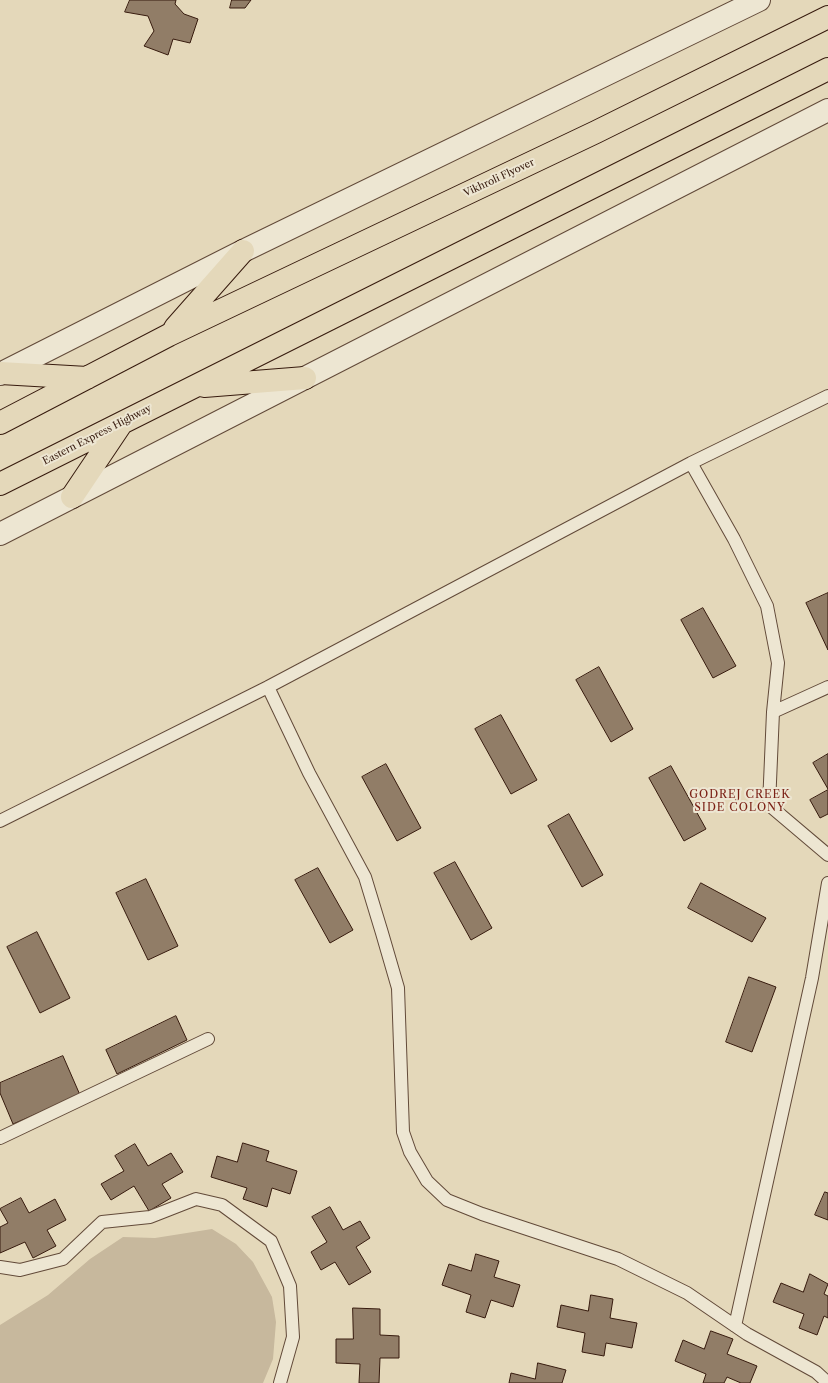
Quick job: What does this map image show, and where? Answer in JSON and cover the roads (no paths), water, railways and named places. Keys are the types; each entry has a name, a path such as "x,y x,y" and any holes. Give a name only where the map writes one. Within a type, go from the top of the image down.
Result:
{"highway":[{"name":"Vikhroli Flyover","path":"169,335 596,132 828,17"},
{"path":"193,386 828,69"},
{"path":"0,423 169,335 242,251"},
{"path":"0,374 89,378"},
{"path":"193,386 305,378"},
{"name":"Eastern Express Highway","path":"0,484 193,386"},
{"path":"72,497 122,423"}],"street":[{"path":"0,374 242,251 759,0"},
{"path":"0,534 828,110"}],"lane":[{"path":"0,821 268,687 691,464 828,396"},
{"path":"691,464 734,539 767,606 778,663 772,712 769,805 828,855"},
{"path":"268,687 309,773 365,877 398,988 403,1132 410,1152 427,1182 447,1200 482,1214 618,1259 687,1293 735,1326 816,1372 828,1383"},
{"path":"772,712 828,687"},
{"path":"735,1326 812,978 828,883"},
{"path":"0,1138 208,1039"},
{"path":"0,1267 20,1270 63,1259 102,1222 150,1217 196,1199 222,1205 271,1241 290,1286 293,1337 280,1383"}],"district":[{"name":"GODREJ CREEK SIDE COLONY","path":"740,801"}]}
